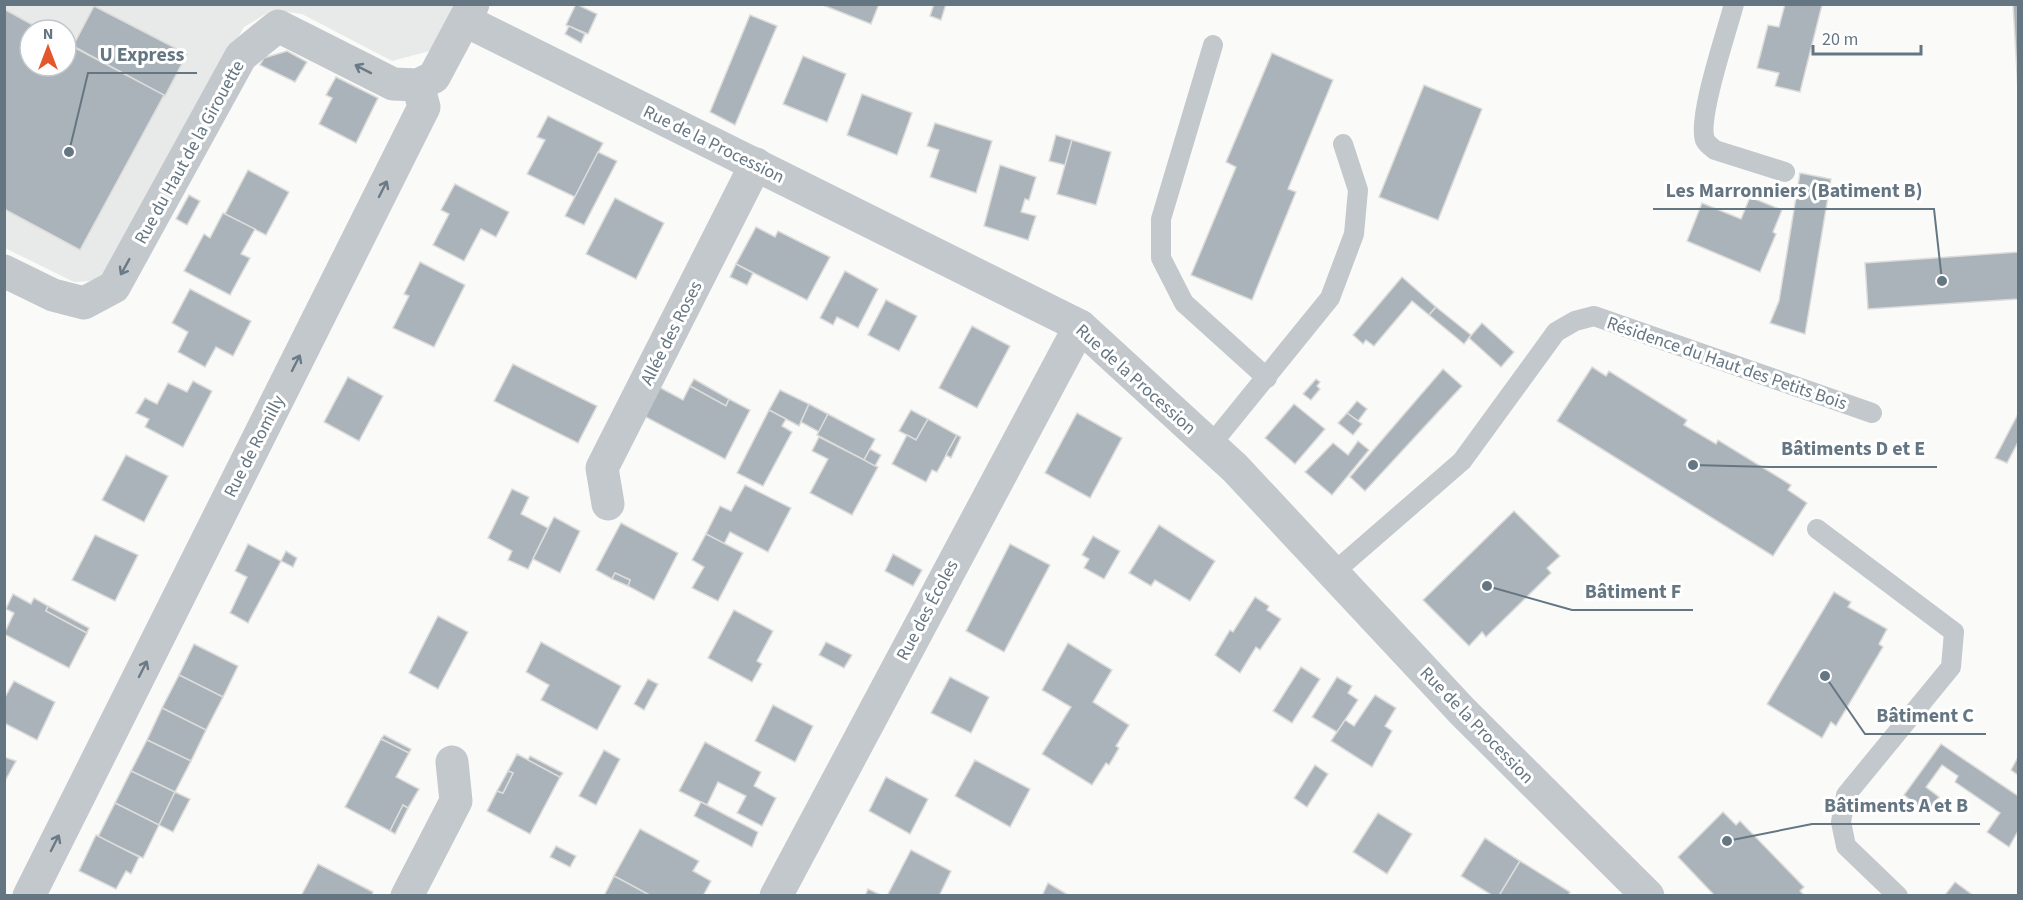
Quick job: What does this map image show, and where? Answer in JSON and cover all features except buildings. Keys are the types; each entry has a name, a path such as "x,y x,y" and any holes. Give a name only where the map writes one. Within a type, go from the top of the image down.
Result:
{"street":[{"path":"418,85 435,77 469,13"},
{"name":"Rue de la Procession","path":"469,13 756,164 1080,327 1235,468 1461,711 1648,896"},
{"name":"Rue du Haut de la Girouette","path":"4,270 54,295 84,303 114,287 241,56 278,26 393,84 418,85"},
{"name":"Rue de Romilly","path":"29,896 424,107 418,85"},
{"name":"Allée des Roses","path":"608,504 603,468 756,164"},
{"name":"Rue des Écoles","path":"776,896 1080,327"},
{"path":"407,896 456,801 452,762"}],"lane":[{"path":"1734,4 1706,107 1703,129 1706,142 1715,150 1785,172"},
{"path":"1213,45 1161,219 1161,258 1184,303 1267,378"},
{"path":"1210,446 1330,298 1354,234 1358,190 1343,144"},
{"name":"Résidence du Haut des Petits Bois","path":"1333,573 1462,461 1556,332 1575,321 1594,316 1872,413"},
{"path":"1817,529 1954,632 1951,667 1846,795 1841,822 1846,846 1898,896"}],"shaded area":[{"path":"4,5 455,5 433,50 392,61 302,14 272,10 244,27 102,280 74,282 5,248"}],"place":[{"name":"U Express","path":"69,152"},
{"name":"Les Marronniers (Batiment B)","path":"1942,281"},
{"name":"Bâtiments D et E","path":"1693,465"},
{"name":"Bâtiment F","path":"1487,586"},
{"name":"Bâtiment C","path":"1825,676"},
{"name":"Bâtiments A et B","path":"1727,841"}]}
